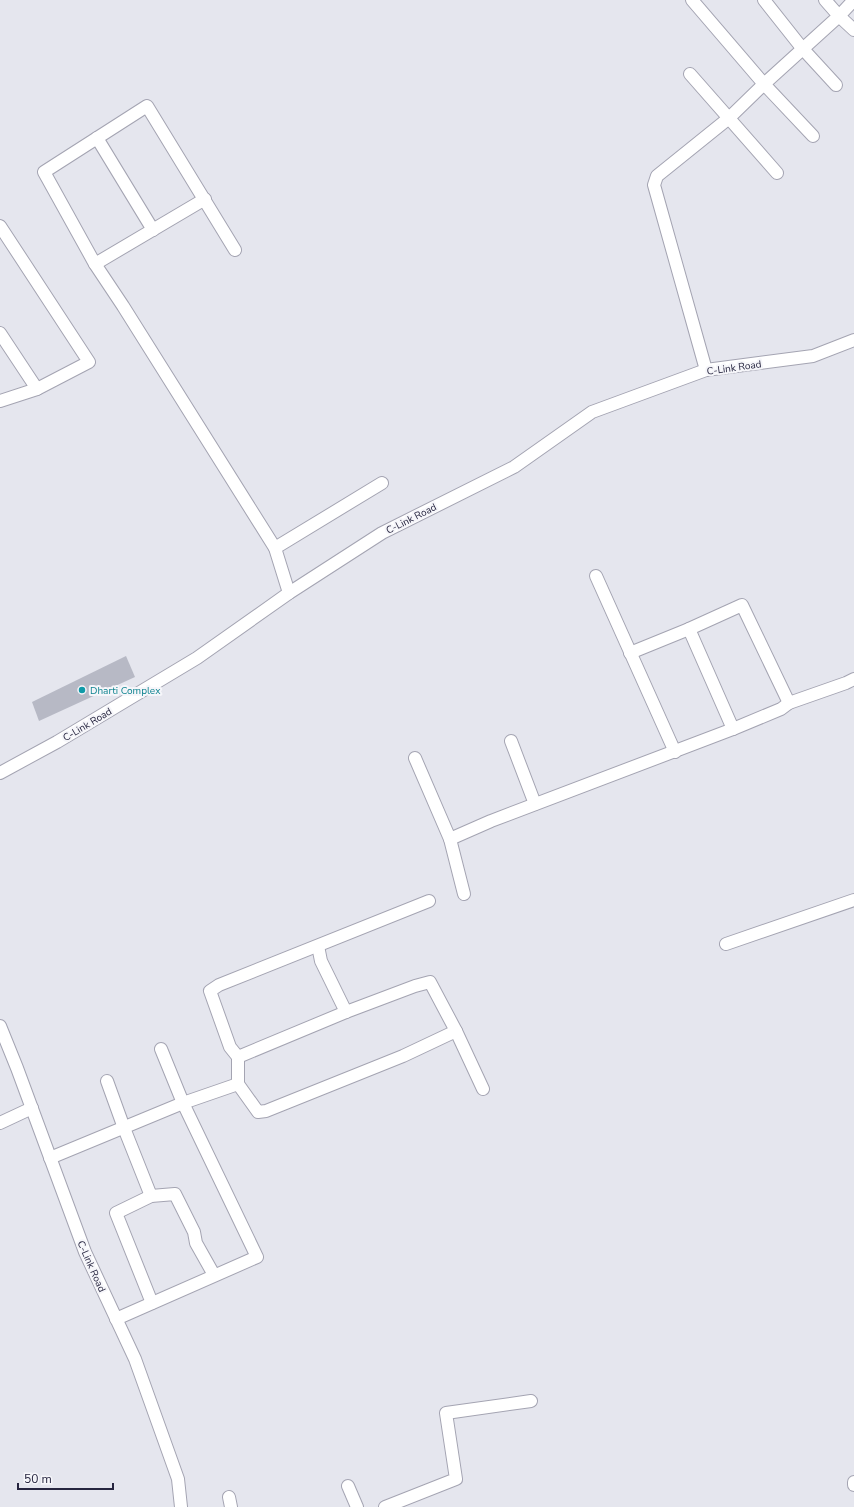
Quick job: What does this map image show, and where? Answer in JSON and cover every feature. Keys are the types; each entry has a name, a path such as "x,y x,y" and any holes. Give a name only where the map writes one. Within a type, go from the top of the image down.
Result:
{"street":[{"path":"692,0 764,84 813,136"},
{"path":"764,0 802,48 836,85"},
{"path":"825,0 854,30"},
{"path":"706,370 654,186 657,176 729,118 802,48 839,16 854,0"},
{"path":"690,74 777,173"},
{"path":"235,250 148,106 44,172 95,264 275,548 289,593"},
{"path":"97,138 153,230"},
{"path":"95,264 205,199"},
{"path":"0,226 89,362 37,389 0,401"},
{"path":"0,333 37,389"},
{"name":"C-Link Road","path":"0,773 57,742 198,658 289,593 382,533 514,467 592,412 706,370 814,356 854,340"},
{"path":"275,548 382,483"},
{"path":"596,576 675,752"},
{"path":"630,653 742,605 789,703"},
{"path":"688,629 733,729"},
{"path":"450,839 535,804 675,752 781,709 789,703 854,679"},
{"path":"511,741 535,804"},
{"path":"415,758 450,839 464,894"},
{"path":"726,944 854,900"},
{"path":"429,901 219,985 210,991 230,1047 238,1057 238,1084 258,1112 266,1111 403,1056 456,1031"},
{"path":"318,946 320,961 346,1012"},
{"path":"238,1057 346,1012 415,986 430,982 484,1089"},
{"name":"C-Link Road","path":"0,1026 85,1252 135,1360 178,1479 181,1507"},
{"path":"116,1319 257,1257 183,1103 162,1049"},
{"path":"107,1081 151,1196"},
{"path":"50,1158 183,1103 238,1084"},
{"path":"0,1123 32,1108"},
{"path":"152,1303 116,1212 151,1196 175,1194 194,1232 196,1243 214,1275"},
{"path":"385,1507 403,1504 456,1479 446,1413 531,1401"},
{"path":"348,1486 357,1507"}],"building":[{"name":"Dharti Complex","path":"126,656 135,677 39,721 32,702"}],"place":[{"name":"Dharti Complex","path":"82,690"}]}
